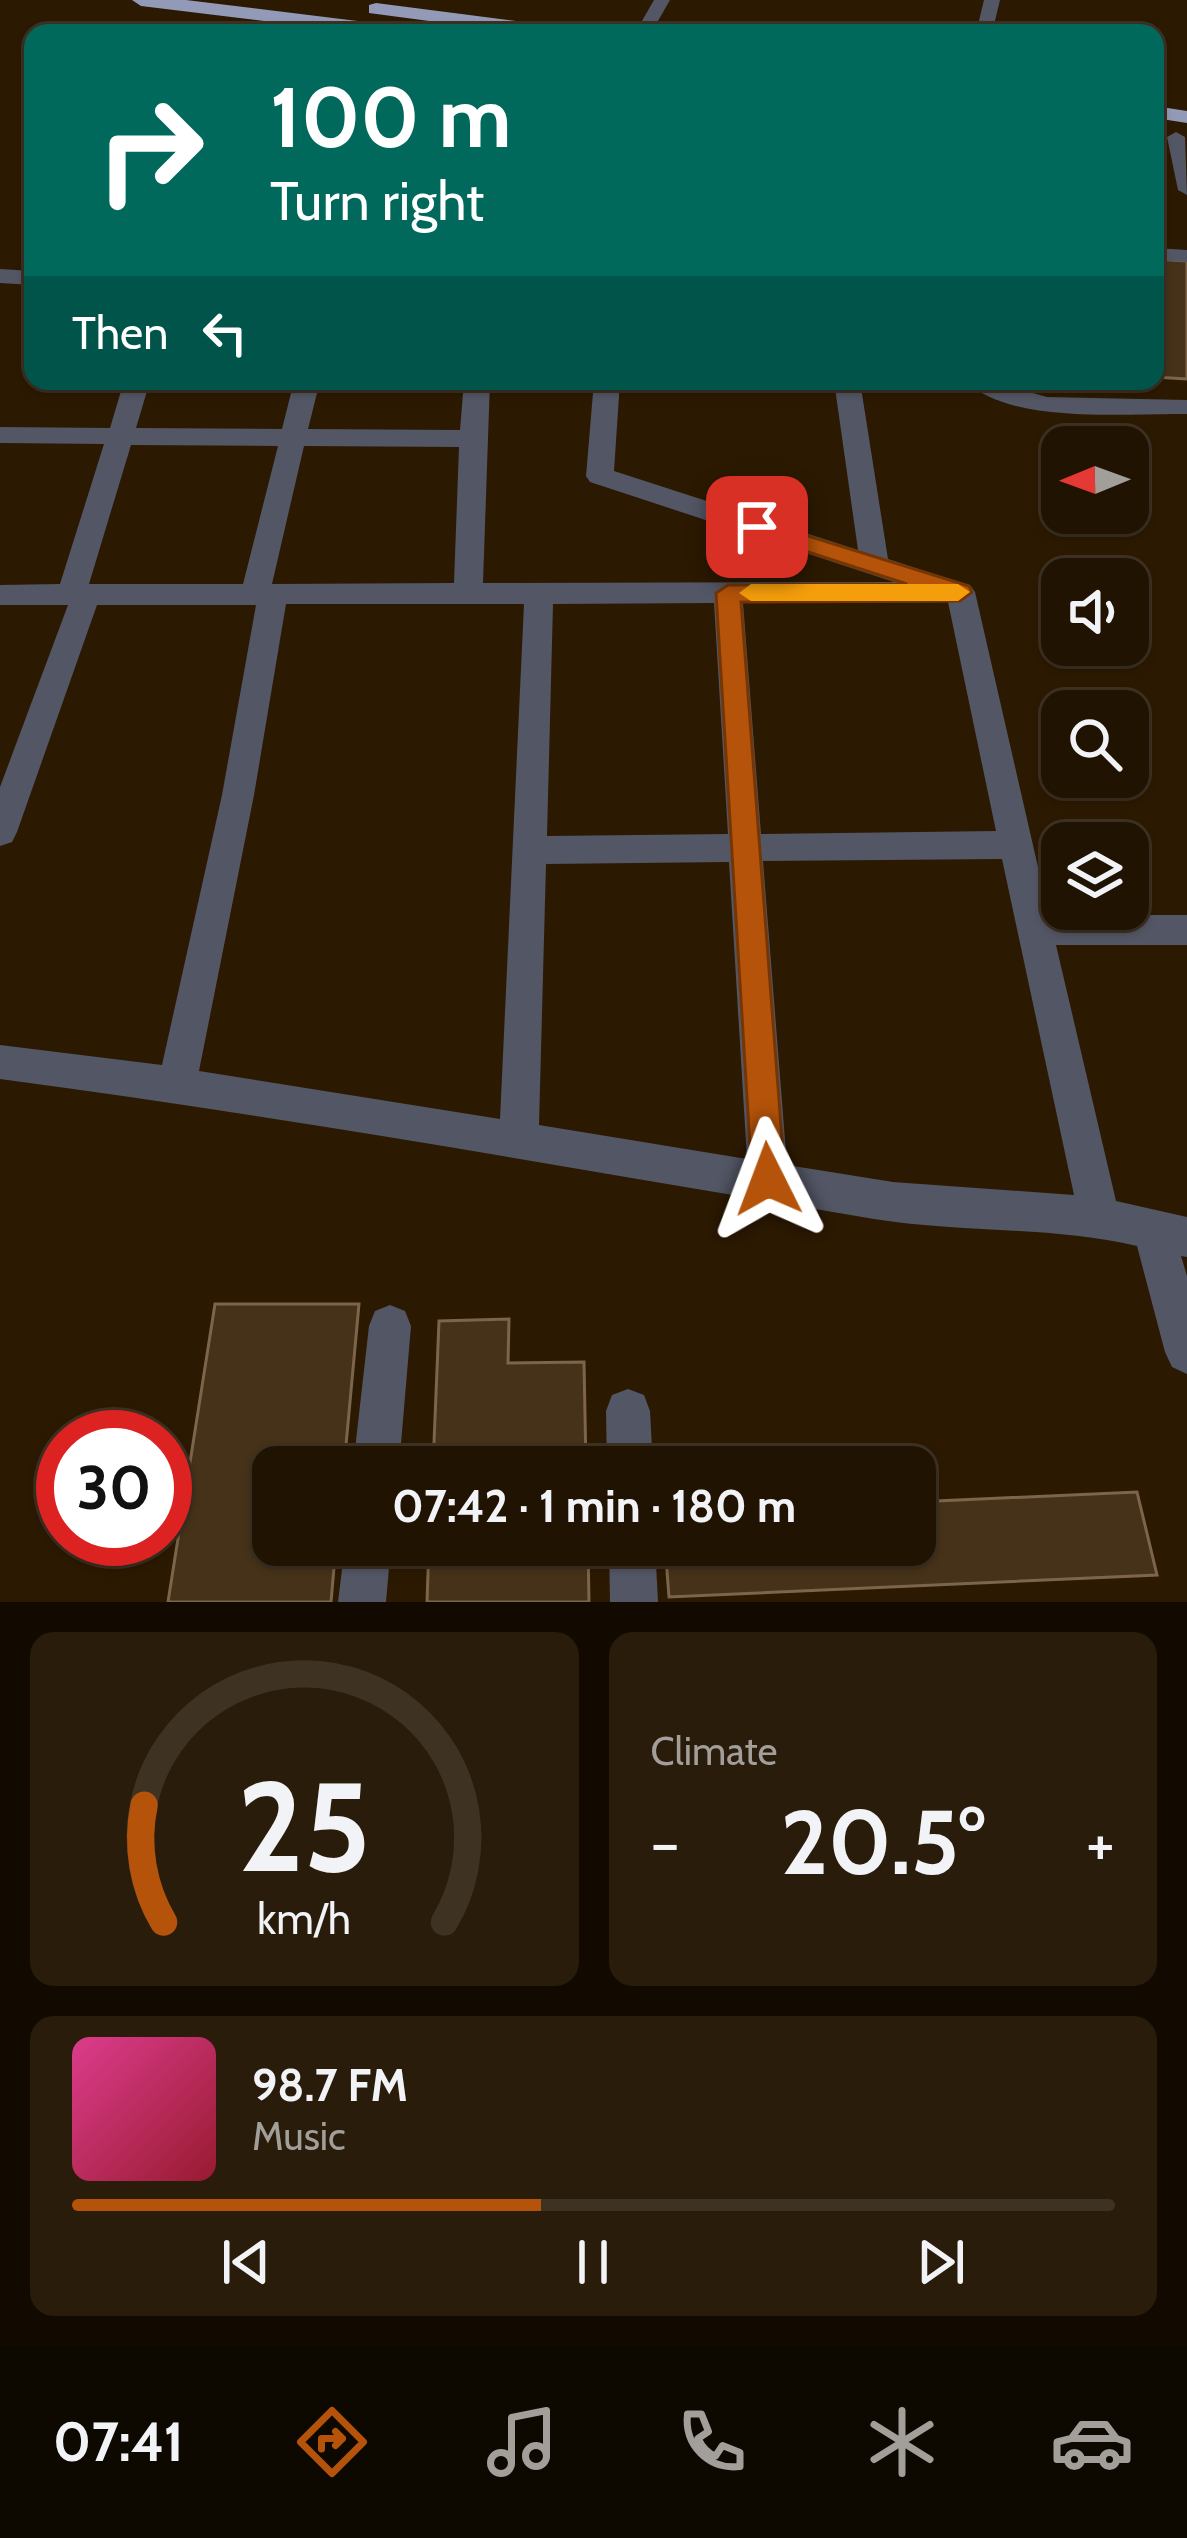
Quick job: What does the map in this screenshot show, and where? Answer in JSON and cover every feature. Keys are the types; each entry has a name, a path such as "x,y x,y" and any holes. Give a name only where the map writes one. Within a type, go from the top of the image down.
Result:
{"highway":[{"path":"141,0 334,24"},
{"path":"302,0 438,24"}],"street":[{"path":"0,832 78,595 134,390"},
{"path":"177,1085 238,795 264,594 305,390"},
{"path":"467,594 476,390"},
{"path":"606,390 600,476 960,592"},
{"path":"848,390 875,566"},
{"path":"0,435 472,439"},
{"path":"0,595 960,592"},
{"path":"960,592 1100,1217"},
{"path":"728,593 749,847 768,1179"},
{"path":"519,1138 539,594"},
{"path":"530,850 1016,845"},
{"path":"1035,930 1187,930"},
{"path":"0,1062 519,1138 577,1152 893,1202 1100,1217 1171,1234 1187,1352"},
{"path":"378,1446 390,1326"},
{"path":"628,1411 629,1446"},
{"path":"362,1602 366,1566"},
{"path":"633,1566 634,1602"}],"lane":[{"path":"1176,131 1187,190"},
{"path":"987,390 1017,400 1187,407"}],"building":[{"path":"1164,260 1187,261 1187,379 1164,378"},
{"path":"215,1304 359,1304 346,1446 252,1446 252,1566 334,1566 331,1602 168,1602 174,1566 192,1566 192,1450"},
{"path":"509,1319 508,1363 584,1362 586,1446 434,1446 439,1321"},
{"path":"1137,1492 1157,1575 669,1597 667,1566 936,1566 936,1501"},
{"path":"428,1566 588,1566 589,1602 427,1602"}],"slow traffic":[{"path":"751,593 958,592"}],"route":[{"path":"757,527 960,592 728,593 749,847 768,1179"}]}
